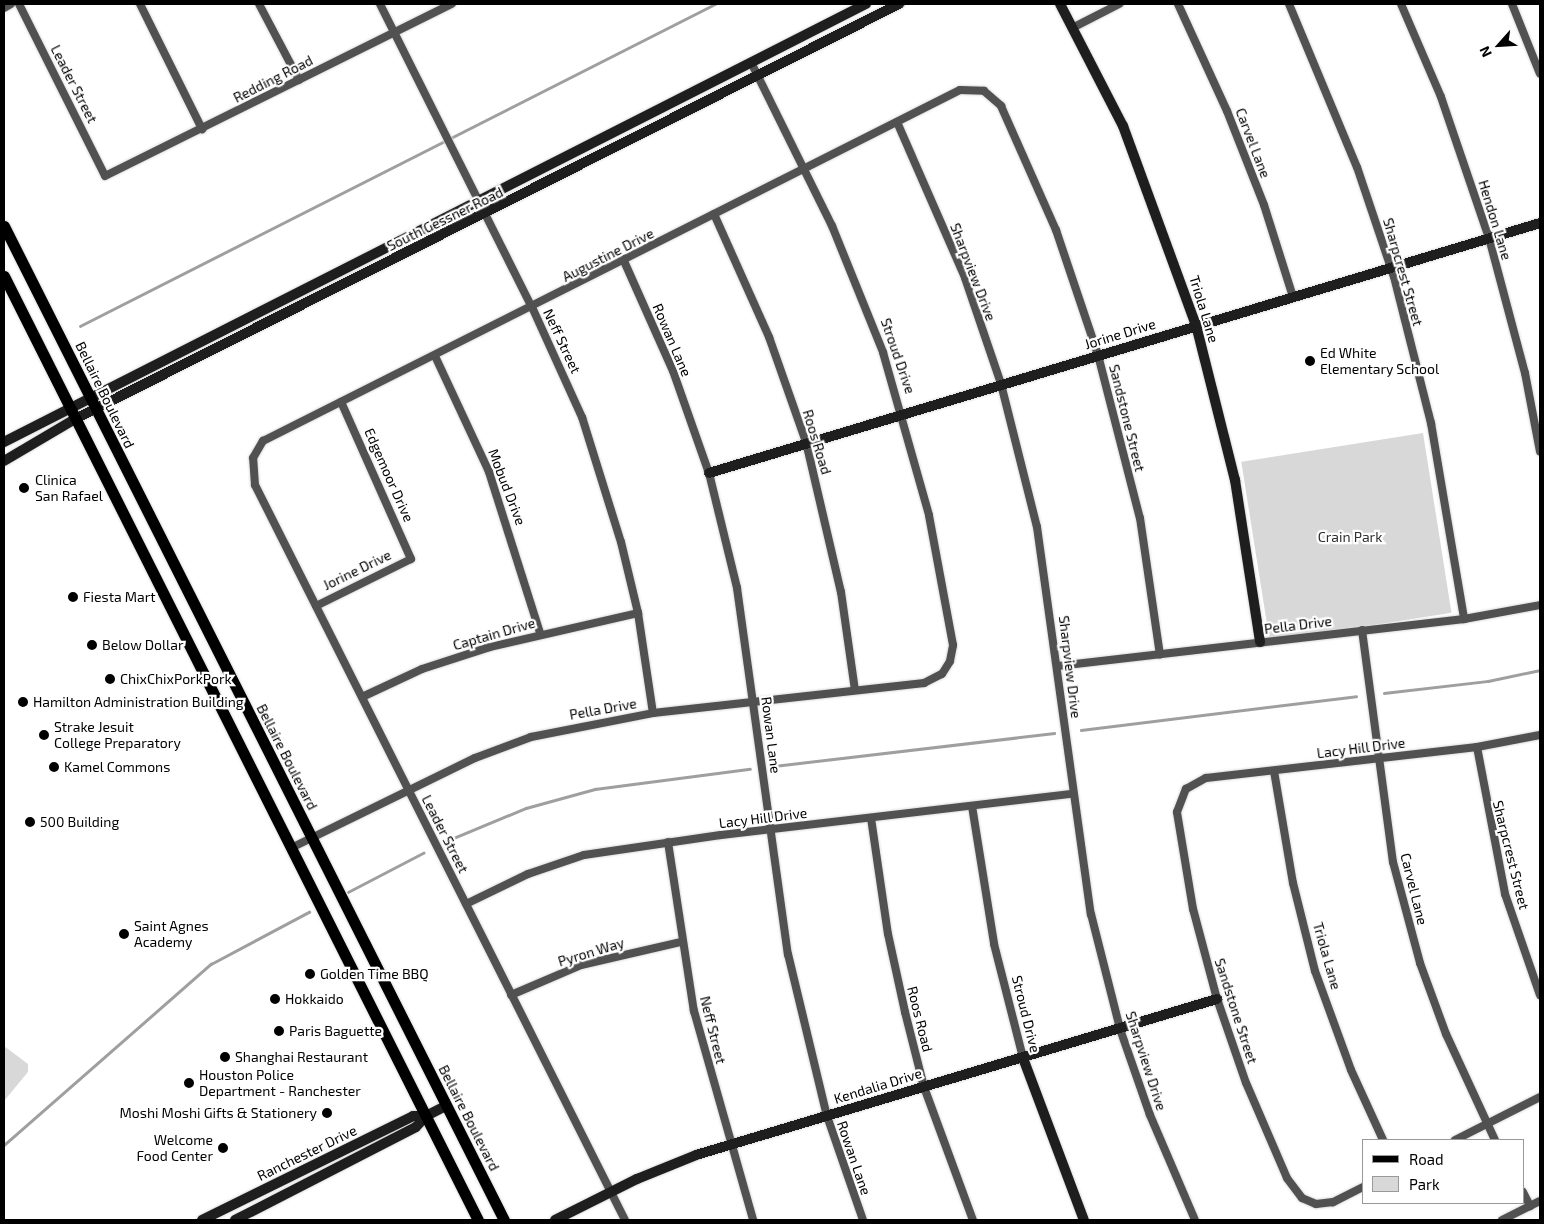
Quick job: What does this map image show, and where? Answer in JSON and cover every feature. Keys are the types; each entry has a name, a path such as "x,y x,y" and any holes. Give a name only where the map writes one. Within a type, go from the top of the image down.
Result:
{"main road":[{"name":"Bellaire Boulevard","path":"4,226 185,590 504,1220"},
{"path":"4,276 478,1220"},
{"path":"166,600 185,590"},
{"path":"231,728 250,718"}],"street":[{"path":"4,8 11,4"},
{"name":"Leader Street","path":"19,4 106,176"},
{"path":"140,4 202,128"},
{"path":"259,4 299,80"},
{"name":"Neff Street","path":"380,4 532,308 595,452 638,613 653,713"},
{"name":"Redding Road","path":"106,176 452,4"},
{"name":"South Gessner Road","path":"4,442 69,406 752,64 866,4"},
{"name":"Triola Lane","path":"1060,4 1074,27 1123,126 1196,325 1237,489 1260,642"},
{"path":"1074,27 1119,4"},
{"name":"Carvel Lane","path":"1178,4 1227,111 1264,205 1293,297"},
{"name":"Sharpcrest Street","path":"1289,4 1357,167 1391,268 1431,423 1464,618"},
{"name":"Hendon Lane","path":"1402,4 1441,97 1489,238 1525,373 1540,452"},
{"path":"1512,4 1540,74"},
{"name":"South Gessner Road","path":"4,461 95,409 759,77 893,5"},
{"name":"Stroud Drive","path":"752,64 805,168 857,283 903,414 929,515 953,645 950,661 942,674"},
{"name":"Augustine Drive","path":"253,458 263,441 532,308 960,90 984,91"},
{"name":"Sandstone Street","path":"984,91 1001,106 1056,230 1098,355 1140,518 1160,655"},
{"name":"Sharpview Drive","path":"897,122 965,278 1001,384 1037,527 1058,666 1072,794 1092,914 1120,1029 1150,1115 1195,1220"},
{"name":"Roos Road","path":"714,214 769,337 806,442 842,592 855,690"},
{"name":"Jorine Drive","path":"709,473 806,442 1540,223"},
{"name":"Rowan Lane","path":"624,261 673,371 709,473 737,588 788,954 826,1116 863,1220"},
{"path":"345,267 352,281"},
{"path":"223,328 231,342"},
{"name":"Mobud Drive","path":"435,356 489,472 540,634"},
{"name":"Edgemoor Drive","path":"341,402 411,559"},
{"name":"Leader Street","path":"253,458 255,485 625,1220"},
{"name":"Jorine Drive","path":"316,606 411,559"},
{"name":"Pella Drive","path":"1058,666 1464,618 1540,605"},
{"name":"Captain Drive","path":"362,697 422,669 540,634 638,613"},
{"name":"Carvel Lane","path":"1362,630 1376,759 1393,862 1420,963 1494,1139"},
{"name":"Pella Drive","path":"291,848 408,790 531,737 653,713 924,683 942,674"},
{"name":"Lacy Hill Drive","path":"1186,789 1206,778 1477,747 1540,735"},
{"name":"Sharpcrest Street","path":"1477,747 1505,894 1540,995"},
{"name":"Triola Lane","path":"1274,771 1294,883 1315,971 1351,1070 1383,1139"},
{"name":"Sandstone Street","path":"1186,789 1176,812 1193,909 1217,999 1256,1108 1291,1185 1309,1202 1333,1202 1362,1188"},
{"name":"Lacy Hill Drive","path":"466,904 528,874 584,856 668,842 770,829 1072,794"},
{"name":"Stroud Drive","path":"972,806 994,944 1022,1058 1084,1220"},
{"name":"Roos Road","path":"871,818 888,934 924,1087 973,1220"},
{"name":"Neff Street","path":"668,842 681,942 694,1011 729,1144 753,1220"},
{"name":"Pyron Way","path":"512,995 581,965 681,942"},
{"name":"Kendalia Drive","path":"555,1220 671,1164 729,1144 1217,999"},
{"path":"1457,1139 1540,1097"},
{"name":"Ranchester Drive","path":"235,1220 418,1126 426,1116 446,1106"},
{"name":"Ranchester Drive","path":"202,1220 304,1168 413,1116 426,1116"},
{"path":"356,1144 361,1156"},
{"path":"304,1168 310,1182"},
{"path":"1524,1194 1530,1206"},
{"path":"1502,1220 1540,1201"}],"green space":[{"name":"Crain Park","path":"1423,433 1451,613 1270,642 1241,462"},
{"path":"4,1046 28,1064 28,1072 4,1101"}],"waterway":[{"path":"80,326 715,4"},
{"path":"1384,693 1488,681 1540,670"},
{"path":"1081,730 1356,696"},
{"path":"774,766 1054,733"},
{"path":"449,840 526,808 595,789 750,769"},
{"path":"348,892 423,853"},
{"path":"4,1145 211,964 309,912"}],"place":[{"name":"Ed White Elementary School","path":"1310,361"},
{"name":"Clinica San Rafael","path":"24,488"},
{"name":"Fiesta Mart","path":"73,597"},
{"name":"Below Dollar","path":"92,645"},
{"name":"ChixChixPorkPork","path":"110,679"},
{"name":"Hamilton Administration Building","path":"23,702"},
{"name":"Strake Jesuit College Preparatory","path":"44,735"},
{"name":"Kamel Commons","path":"54,767"},
{"name":"500 Building","path":"30,822"},
{"name":"Saint Agnes Academy","path":"124,934"},
{"name":"Golden Time BBQ","path":"310,974"},
{"name":"Hokkaido","path":"275,999"},
{"name":"Paris Baguette","path":"279,1031"},
{"name":"Shanghai Restaurant","path":"225,1057"},
{"name":"Houston Police Department - Ranchester","path":"189,1083"},
{"name":"Moshi Moshi Gifts & Stationery","path":"327,1113"},
{"name":"Welcome Food Center","path":"223,1148"}]}
